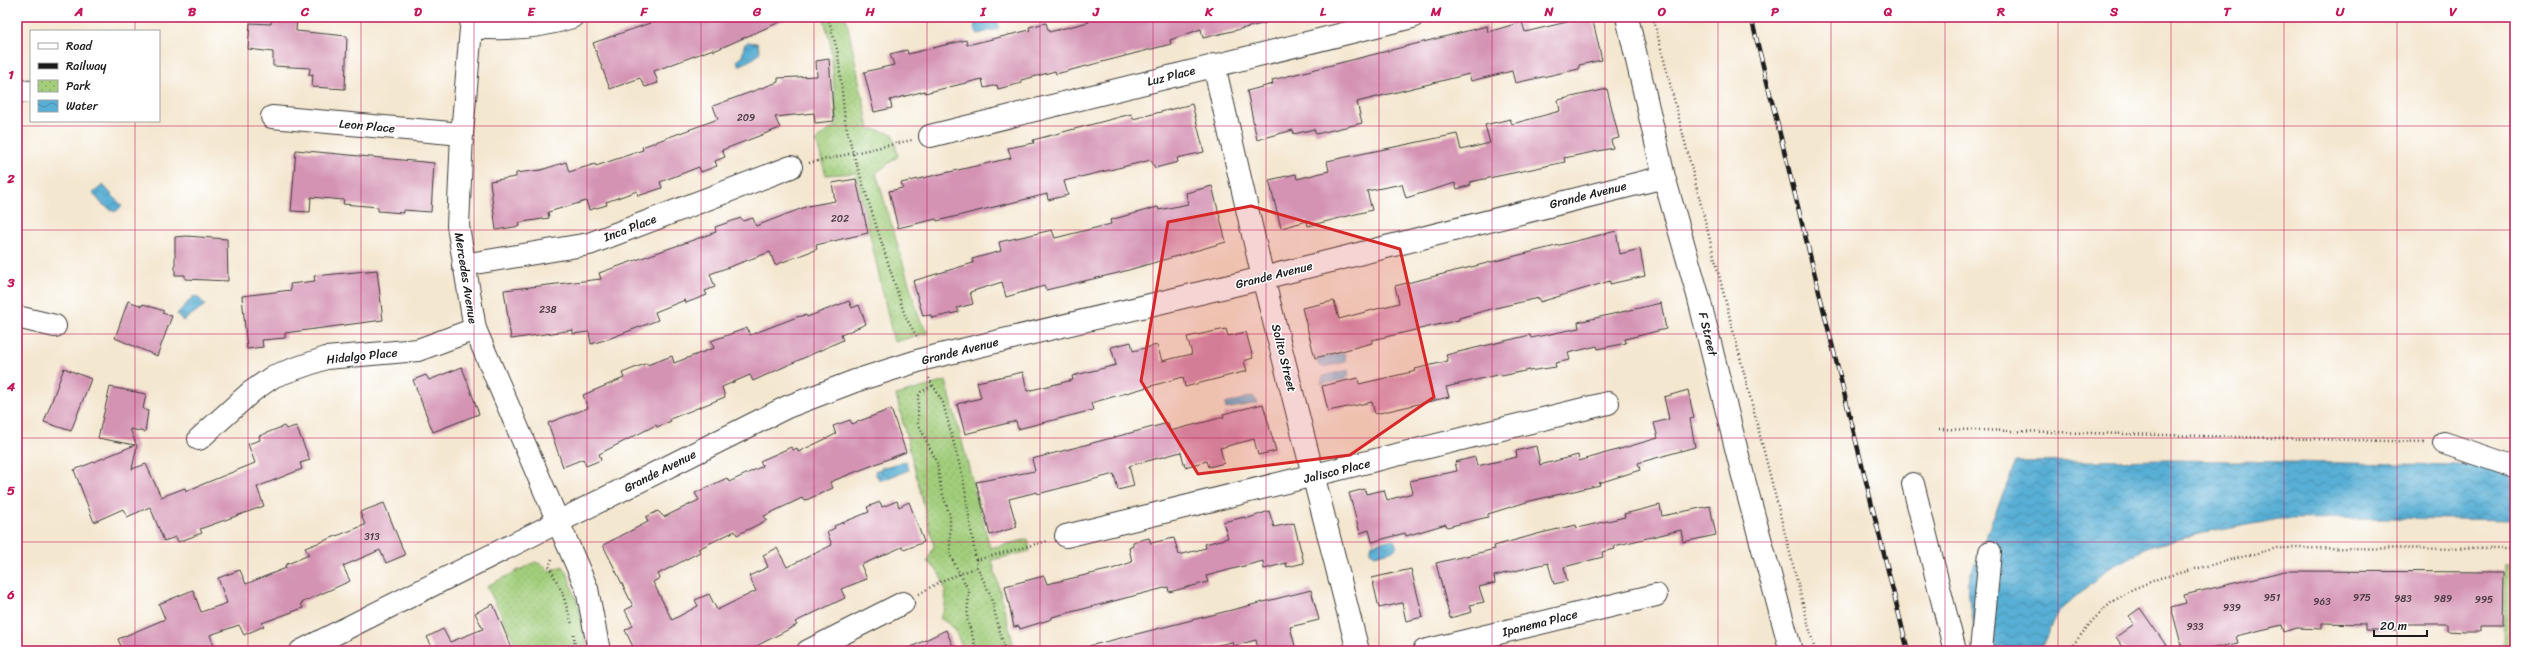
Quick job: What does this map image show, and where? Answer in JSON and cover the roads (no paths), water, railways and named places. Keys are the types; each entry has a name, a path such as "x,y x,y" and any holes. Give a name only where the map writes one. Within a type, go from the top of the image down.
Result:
{"street":[{"path":"472,22 524,28 550,24 572,17"},
{"name":"Luz Place","path":"930,136 1412,17"},
{"name":"F Street","path":"1627,17 1664,177 1698,295 1742,472 1791,651"},
{"name":"Mercedes Avenue","path":"472,22 462,134 458,226 463,265 475,329 587,589 599,651"},
{"name":"Solito Street","path":"1214,65 1263,278 1358,651"},
{"path":"17,91 30,92"},
{"name":"Leon Place","path":"272,117 462,134"},
{"name":"Inca Place","path":"463,265 589,244 791,167"},
{"name":"Grande Avenue","path":"301,651 787,407 855,381 924,359 1263,278 1664,177"},
{"path":"17,317 55,326"},
{"name":"Hidalgo Place","path":"199,439 251,392 274,376 326,358 418,350 475,329"},
{"name":"Jalisco Place","path":"1066,536 1314,477 1608,404"},
{"path":"2444,443 2515,467"},
{"path":"1913,484 1955,651"},
{"path":"1981,651 1990,552"},
{"name":"Ipanema Place","path":"1424,651 1656,594"},
{"path":"808,651 902,603"}],"water":[{"path":"994,17 998,23 998,29 978,34 974,30 975,22"},
{"path":"748,42 757,43 760,51 756,57 739,66 737,60 742,58 744,45"},
{"path":"103,185 122,206 115,212 102,204 93,193"},
{"path":"194,296 199,298 205,305 183,321 177,314"},
{"path":"1342,353 1345,354 1346,362 1325,367 1319,366 1317,359"},
{"path":"1348,370 1349,375 1346,379 1321,384 1323,376"},
{"path":"1253,396 1258,403 1226,409 1225,404"},
{"path":"2171,460 2515,466 2515,520 2391,518 2279,519 2204,533 2149,547 2106,570 2058,612 2039,651 1978,651 1967,583 2016,462"},
{"path":"906,461 909,470 879,481 878,477 880,476 876,476 875,471 880,469 882,472 881,468"},
{"path":"1393,539 1398,546 1394,550 1375,555 1370,552 1372,544"}],"railway":[{"path":"1751,17 1908,651"}]}
